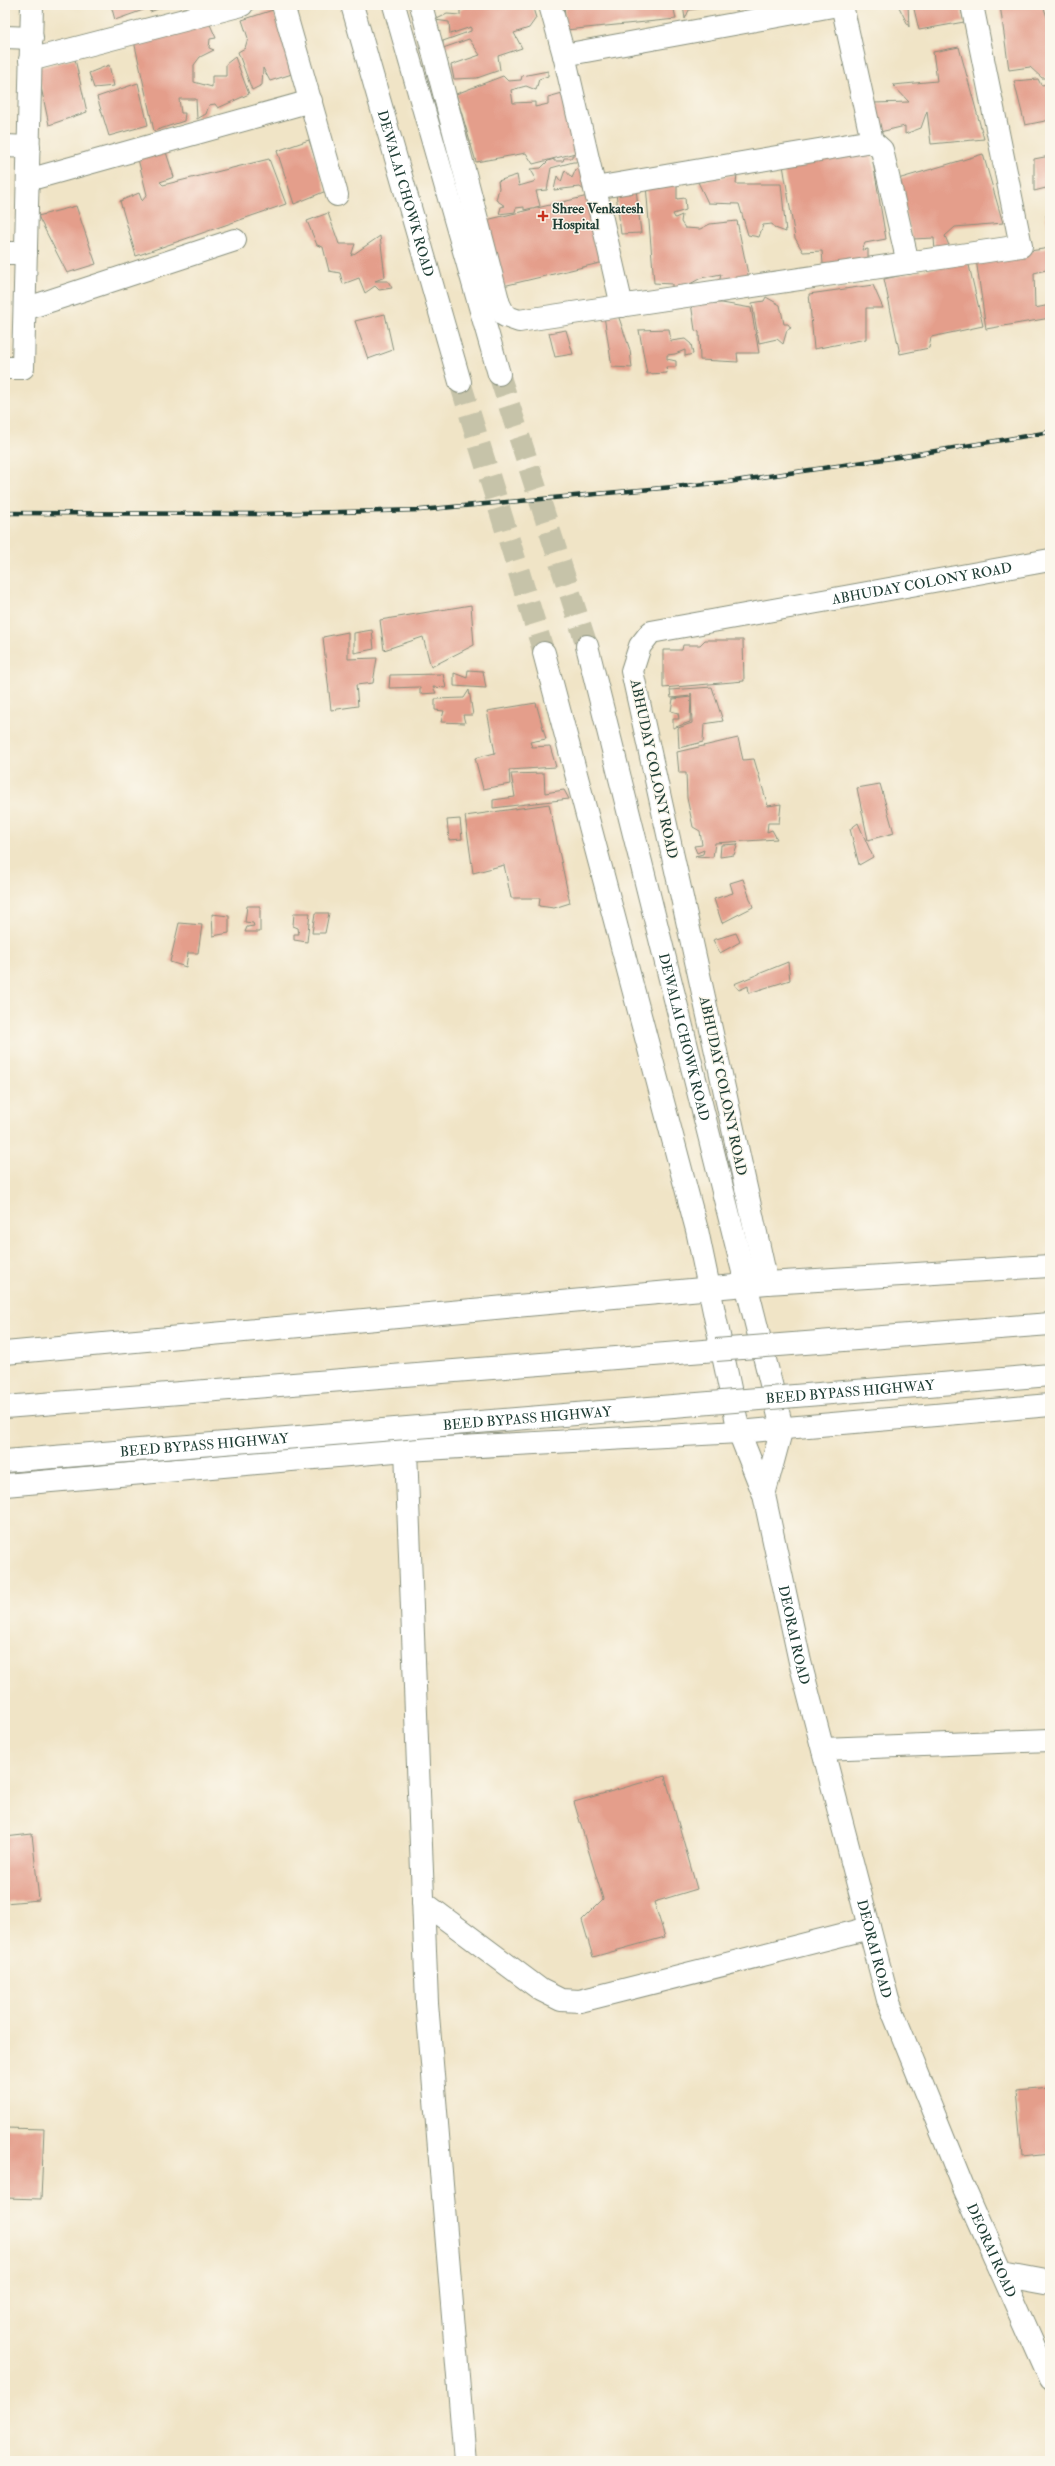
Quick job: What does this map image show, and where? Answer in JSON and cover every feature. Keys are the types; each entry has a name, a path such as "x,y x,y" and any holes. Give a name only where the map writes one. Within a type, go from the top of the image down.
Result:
{"main road":[{"path":"5,368 23,368 25,309 15,253 28,180 32,5"},
{"path":"30,60 242,5"},
{"path":"283,5 337,195"},
{"name":"DEWALAI CHOWK ROAD","path":"352,5 460,382"},
{"path":"394,5 499,374"},
{"path":"421,5 499,304 505,316 520,321 1021,246 972,5"},
{"path":"550,5 564,54 622,306"},
{"path":"564,54 838,5"},
{"path":"842,5 872,140 882,150 908,263"},
{"path":"5,37 32,38"},
{"path":"28,180 311,101"},
{"path":"595,188 872,140"},
{"path":"5,146 29,147"},
{"path":"25,309 234,240"},
{"name":"ABHUDAY COLONY ROAD","path":"756,1284 632,671 640,646 651,632 1050,560"},
{"name":"DEWALAI CHOWK ROAD","path":"587,646 756,1284 782,1428"},
{"path":"544,653 693,1215 739,1432"},
{"path":"5,1353 756,1284 1050,1266"},
{"path":"5,1407 1050,1324"},
{"name":"BEED BYPASS HIGHWAY","path":"5,1461 1050,1375"},
{"path":"5,1485 406,1450 739,1432 1050,1405"},
{"path":"764,1495 782,1428"},
{"name":"DEORAI ROAD","path":"739,1432 764,1495 800,1662 888,2000 964,2188 1050,2380"},
{"path":"406,1450 427,2003 465,2461"},
{"path":"823,1749 1050,1740"},
{"path":"423,1902 541,1990 561,2000 580,2002 869,1928"},
{"path":"1002,2273 1050,2282"}],"building":[{"path":"111,5 145,5 146,9 115,20"},
{"path":"150,5 168,5 150,12"},
{"path":"469,5 532,5 536,18 529,28 514,33 522,48 498,56 500,70 477,78 454,79 451,65 480,55 469,39 443,48 443,41 471,31 471,27 450,34 449,22 435,20 447,14 460,15 460,10"},
{"path":"564,5 673,5 676,19 566,30"},
{"path":"683,5 710,5 710,7 689,10 685,19"},
{"path":"898,5 908,5 909,27"},
{"path":"913,5 960,5 964,22 919,30"},
{"path":"1000,5 1043,5 1050,26 1050,78 1042,78 1030,67 1009,70"},
{"path":"273,10 295,73 270,81 263,68 262,85 252,90 238,52 245,48 248,38 242,20"},
{"path":"208,20 216,38 210,39 209,48 214,50 200,57 194,65 194,82 212,87 212,76 226,76 226,64 235,57 249,94 218,108 215,104 209,105 206,114 197,119 196,99 179,99 181,113 185,113 184,121 154,131 134,41"},
{"path":"959,47 984,139 931,144 927,111 921,128 905,134 905,126 880,132 873,103 909,102 893,85 937,81 933,52"},
{"path":"75,59 87,112 49,125 37,68"},
{"path":"109,65 114,86 94,88 89,73"},
{"path":"548,71 548,76 539,79 536,90 526,86 511,90 513,103 535,102 535,107 548,104 548,97 566,92 579,152 533,164 526,153 476,162 456,94 503,76 508,81 521,80 522,76"},
{"path":"1038,79 1041,85 1050,84 1050,120 1025,125 1014,81"},
{"path":"138,83 148,125 109,136 97,97"},
{"path":"309,140 326,191 294,204 277,151"},
{"path":"165,149 174,177 160,182 163,185 269,159 286,204 136,256 120,201 139,193 142,201 147,195 138,159"},
{"path":"871,150 886,239 865,243 862,250 868,249 868,260 823,264 822,251 803,252 795,238 783,165"},
{"path":"983,154 1003,223 955,227 945,236 950,248 935,251 934,238 912,239 898,179"},
{"path":"572,155 578,155 588,193 580,187 554,190 557,176 561,182 565,170 572,178 576,169 580,168 578,162 573,162 551,168 547,190 536,191 540,206 524,210 524,207 516,208 515,212 499,214 501,207 505,206 496,200 499,188 498,181 517,175 519,186 533,182 535,181 534,175 530,169 541,168 548,161 554,159 554,161 563,161 564,158 572,158"},
{"path":"1050,156 1050,187 1034,191 1034,159"},
{"path":"737,174 736,184 781,184 786,232 775,228 772,224 763,225 759,237 748,235 739,204 708,203 698,182"},
{"path":"677,183 677,199 685,198 686,210 673,214 675,218 682,215 681,222 685,228 700,229 710,224 737,221 750,284 718,288 721,274 701,278 677,291 672,290 672,284 654,283 646,185"},
{"path":"636,189 641,233 621,234 616,193"},
{"path":"588,196 604,262 499,287 482,221"},
{"path":"76,206 96,264 67,273 38,216"},
{"path":"328,213 339,244 355,244 351,256 380,236 385,277 375,281 388,281 392,288 379,290 375,286 365,293 359,278 343,284 340,273 329,271 323,247 317,245 307,221"},
{"path":"1050,214 1050,237 1049,237 1046,215"},
{"path":"1050,248 1050,269 1034,273 1035,308 1050,305 1050,318 986,329 976,259"},
{"path":"968,261 983,326 931,337 929,348 900,354 884,279"},
{"path":"873,285 883,308 866,308 866,339 814,349 809,294"},
{"path":"766,297 780,305 784,324 788,324 791,328 787,330 783,344 777,339 759,343 752,303 764,301"},
{"path":"691,303 722,303 751,308 759,353 737,353 738,362 700,360 699,332 695,330"},
{"path":"385,314 393,350 368,359 355,321"},
{"path":"618,315 630,350 632,368 612,367 604,316"},
{"path":"669,329 671,341 685,339 691,344 693,354 685,356 685,350 667,355 667,359 676,361 676,367 666,367 667,373 647,374 639,330"},
{"path":"566,330 573,354 555,357 549,333"},
{"path":"471,605 474,645 431,667 423,637 384,650 380,620"},
{"path":"372,630 374,649 354,653 354,633"},
{"path":"348,632 348,659 377,658 373,683 356,685 358,706 331,710 323,637"},
{"path":"705,640 743,640 744,681 663,688 663,650 682,650 683,645 700,645"},
{"path":"468,670 483,671 486,688 454,686 454,673 467,678"},
{"path":"443,674 446,688 433,687 436,693 420,694 420,687 389,688 390,675"},
{"path":"712,687 723,721 704,724 703,742 679,748 678,728 692,723 691,693 691,696 671,698 670,690"},
{"path":"469,690 473,715 463,715 465,723 441,722 444,711 435,710 435,699 464,698"},
{"path":"691,697 690,722 673,728 673,719 679,719 678,713 671,711 673,699"},
{"path":"536,703 546,739 530,742 532,747 550,746 556,767 509,770 510,784 483,789 475,758 495,753 487,711"},
{"path":"738,738 743,760 754,759 768,806 781,804 779,823 768,823 767,832 772,830 777,839 715,843 713,857 695,856 703,854 704,850 697,853 694,846 702,845 700,831 693,827 687,798 686,773 679,773 677,752"},
{"path":"544,773 545,793 564,790 569,799 493,808 493,800 515,797 511,774"},
{"path":"880,784 894,833 868,840 857,788"},
{"path":"549,804 570,903 554,908 539,906 540,898 511,898 504,865 473,873 465,816"},
{"path":"460,819 462,839 449,840 447,820"},
{"path":"858,823 873,857 859,865 850,829"},
{"path":"738,844 734,855 720,857 721,845"},
{"path":"743,879 753,907 722,923 714,899 733,893 730,883"},
{"path":"247,906 260,906 260,932 245,932 247,927 254,926 253,923 245,922"},
{"path":"294,913 310,913 307,942 294,940 294,934 299,934 298,928 293,926"},
{"path":"315,913 329,913 325,933 312,933"},
{"path":"212,914 229,916 229,933 213,936"},
{"path":"179,923 202,925 198,953 188,953 186,967 170,962"},
{"path":"736,933 740,942 720,953 713,940"},
{"path":"788,962 790,980 749,993 748,986 739,990 734,984"},
{"path":"665,1776 697,1889 654,1902 665,1937 593,1957 582,1920 603,1899 574,1802"},
{"path":"32,1834 39,1900 5,1903 5,1837"},
{"path":"1050,2088 1050,2154 1022,2157 1016,2091"},
{"path":"5,2128 44,2129 41,2199 5,2198"}],"tunnel":[{"path":"499,374 587,646"},
{"path":"460,382 544,653"}],"railway":[{"path":"5,513 262,514 420,510 728,482 905,456 1050,432"}],"place":[{"name":"Shree Venkatesh Hospital","path":"543,216"}]}
